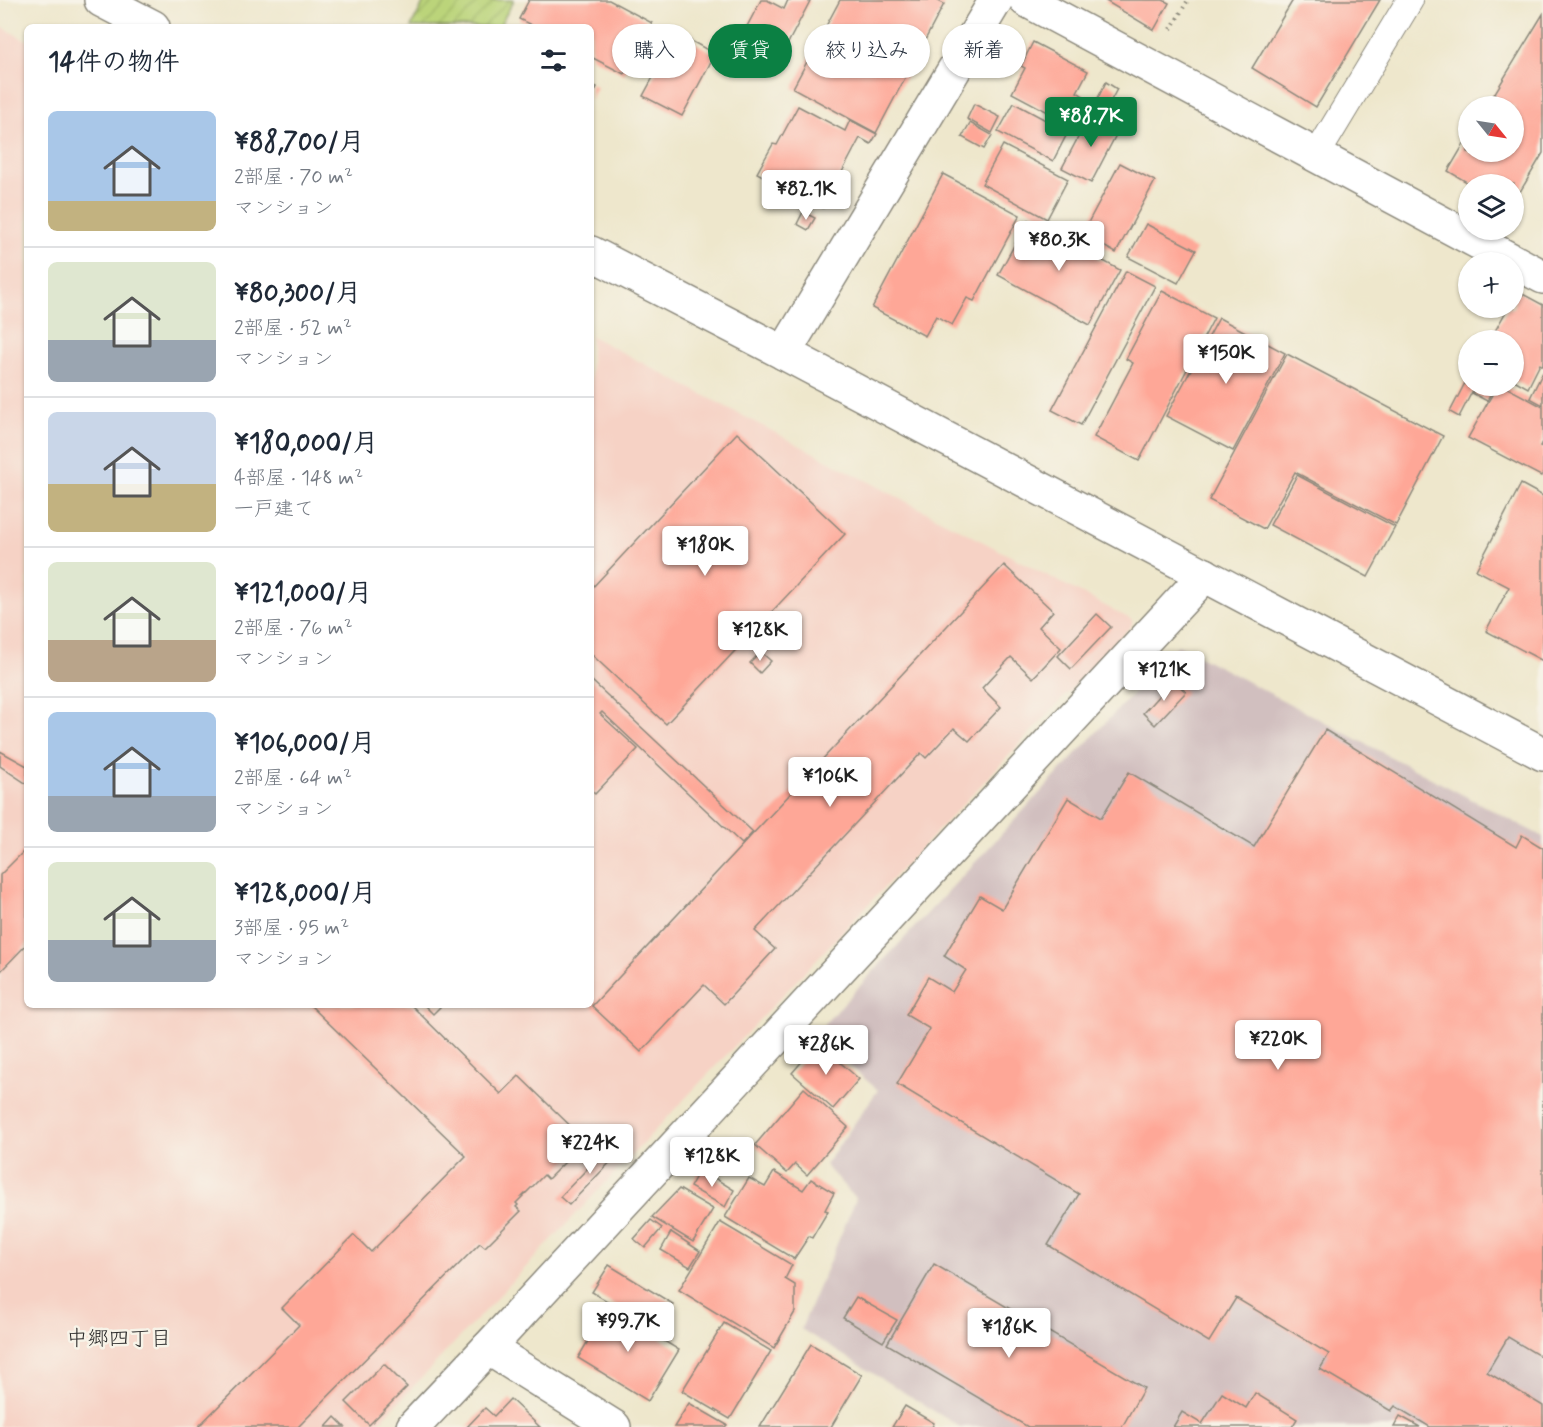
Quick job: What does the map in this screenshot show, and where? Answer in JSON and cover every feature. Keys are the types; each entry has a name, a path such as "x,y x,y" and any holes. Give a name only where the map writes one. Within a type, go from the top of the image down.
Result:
{"street":[{"path":"101,0 147,24"},
{"path":"784,353 996,0"},
{"path":"1026,0 1542,275"},
{"path":"594,255 1543,754"},
{"path":"413,1427 1205,575"},
{"path":"488,1348 614,1427"}],"lane":[{"path":"1316,156 1410,0"}],"shaded area":[{"path":"0,26 24,39 24,1008 594,1008 594,338 1132,620 1132,625 375,1427 0,1427"},
{"path":"1178,645 1543,837 1543,1427 960,1427 801,1329 856,1199 825,1165 878,1090 814,1035"}],"green space":[{"path":"425,0 514,0 501,24 413,24"}],"building":[{"path":"529,0 609,0 652,23 612,24 612,68 594,59 594,24 529,24 519,19"},
{"path":"761,0 767,0 784,9 788,0 810,1 792,36 792,24 748,24"},
{"path":"840,0 937,0 944,4 930,31 930,24 827,24"},
{"path":"1104,0 1163,0 1169,3 1154,30"},
{"path":"1293,0 1380,0 1316,107 1252,68"},
{"path":"1543,14 1543,153 1524,185 1524,174 1458,174 1458,177 1448,171 1458,154 1458,162 1524,162 1524,96 1493,96"},
{"path":"1033,42 1088,71 1077,92 1090,100 1076,127 1012,93 1020,78 1026,78 1026,56"},
{"path":"696,44 708,50 708,67 682,116 643,96 653,78 696,78"},
{"path":"804,67 804,78 905,78 876,133 793,88"},
{"path":"1106,82 1117,89 1107,108 1096,102"},
{"path":"1014,103 1068,132 1053,161 998,132"},
{"path":"974,104 1000,117 992,133 967,119"},
{"path":"798,106 845,131 850,120 877,134 871,144 860,138 823,208 757,173 773,144 777,145"},
{"path":"1091,113 1120,127 1091,183 1062,168"},
{"path":"970,123 992,135 984,149 962,137"},
{"path":"1003,145 1068,179 1047,219 982,184"},
{"path":"1120,163 1155,181 1116,253 1082,234"},
{"path":"943,174 1020,215 974,301 967,298 952,325 936,316 925,336 872,308"},
{"path":"803,212 815,218 808,230 797,224"},
{"path":"1028,220 1120,270 1090,325 998,275"},
{"path":"1146,224 1196,250 1178,283 1128,257"},
{"path":"1126,271 1155,286 1081,425 1052,410"},
{"path":"1162,291 1214,318 1139,461 1094,437 1133,363 1126,359"},
{"path":"1524,295 1543,305 1543,366 1540,364 1528,388 1524,386 1524,330 1496,330 1502,318 1524,318"},
{"path":"1219,318 1285,353 1233,451 1166,416"},
{"path":"1287,354 1443,436 1396,525 1295,472 1264,529 1209,500"},
{"path":"1543,372 1543,405 1530,398"},
{"path":"1458,396 1470,396 1459,417 1450,412"},
{"path":"1478,396 1490,396 1487,401"},
{"path":"1491,396 1523,396 1543,407 1543,440 1540,446 1543,447 1543,473 1541,476 1468,438"},
{"path":"737,433 845,534 666,724 594,657 594,586"},
{"path":"1297,475 1395,527 1368,577 1270,525"},
{"path":"1521,484 1543,496 1543,661 1486,631 1509,587 1476,570"},
{"path":"1004,565 1053,611 1039,627 1061,648 1033,678 1011,657 982,688 1001,707 969,741 954,728 926,758 921,753 755,931 775,949 724,1004 704,985 641,1052 594,1008 594,1004"},
{"path":"1097,614 1111,627 1071,669 1058,656"},
{"path":"761,652 771,661 760,673 750,663"},
{"path":"1173,680 1186,692 1155,725 1143,713"},
{"path":"594,683 753,832 742,844 602,712 600,714 638,749 595,794"},
{"path":"1325,730 1516,847 1522,835 1543,848 1543,1358 1508,1337 1487,1372 1543,1406 1543,1427 1430,1427 1395,1406 1391,1411 1320,1369 1329,1354 1236,1298 1209,1342 1048,1245 1079,1194 897,1084 930,1029 906,1015 928,977 952,992 966,970 944,956 980,896 1002,909 1068,798 1101,818 1129,772 1254,847"},
{"path":"0,751 24,764 24,782 0,766"},
{"path":"24,851 24,947 0,972 0,875"},
{"path":"313,1008 414,1008 501,1094 519,1076 586,1141 548,1179 544,1175 516,1203 518,1205 516,1207 521,1211 485,1247 480,1243 298,1427 198,1427 299,1325 282,1308 354,1235 371,1252 466,1156"},
{"path":"427,1008 439,1008 433,1014"},
{"path":"818,1043 859,1079 833,1109 792,1073"},
{"path":"804,1088 848,1127 807,1175 795,1164 787,1173 755,1145"},
{"path":"611,1144 619,1153 569,1205 560,1197"},
{"path":"700,1169 734,1190 725,1207 690,1187"},
{"path":"774,1172 803,1190 811,1179 834,1193 825,1210 828,1211 812,1238 809,1236 794,1259 725,1217 749,1178 765,1187"},
{"path":"679,1189 713,1209 693,1242 652,1217"},
{"path":"651,1220 662,1228 645,1248 634,1239"},
{"path":"720,1222 792,1265 785,1279 795,1285 795,1312 774,1348 679,1290"},
{"path":"671,1232 700,1251 690,1267 661,1250"},
{"path":"934,1264 1144,1388 1122,1427 1028,1427 887,1344"},
{"path":"609,1265 673,1304 657,1331 592,1292"},
{"path":"856,1297 897,1320 883,1342 843,1318"},
{"path":"609,1307 679,1350 648,1401 578,1358 591,1336 587,1333 601,1311 605,1313"},
{"path":"724,1323 771,1351 730,1419 682,1391"},
{"path":"811,1344 862,1375 831,1427 760,1427"},
{"path":"384,1364 407,1387 369,1425 346,1402"},
{"path":"1222,1393 1246,1408 1255,1393 1297,1419 1292,1427 1173,1427 1182,1412 1202,1424"},
{"path":"510,1399 540,1427 467,1427 485,1408 494,1416"},
{"path":"689,1403 727,1425 725,1427 674,1427"},
{"path":"905,1406 934,1423 932,1427 892,1427"},
{"path":"1400,1416 1420,1427 1394,1427"},
{"path":"335,1417 345,1427 326,1427"}],"district":[{"name":"中郷四丁目","path":"119,1339"}]}
